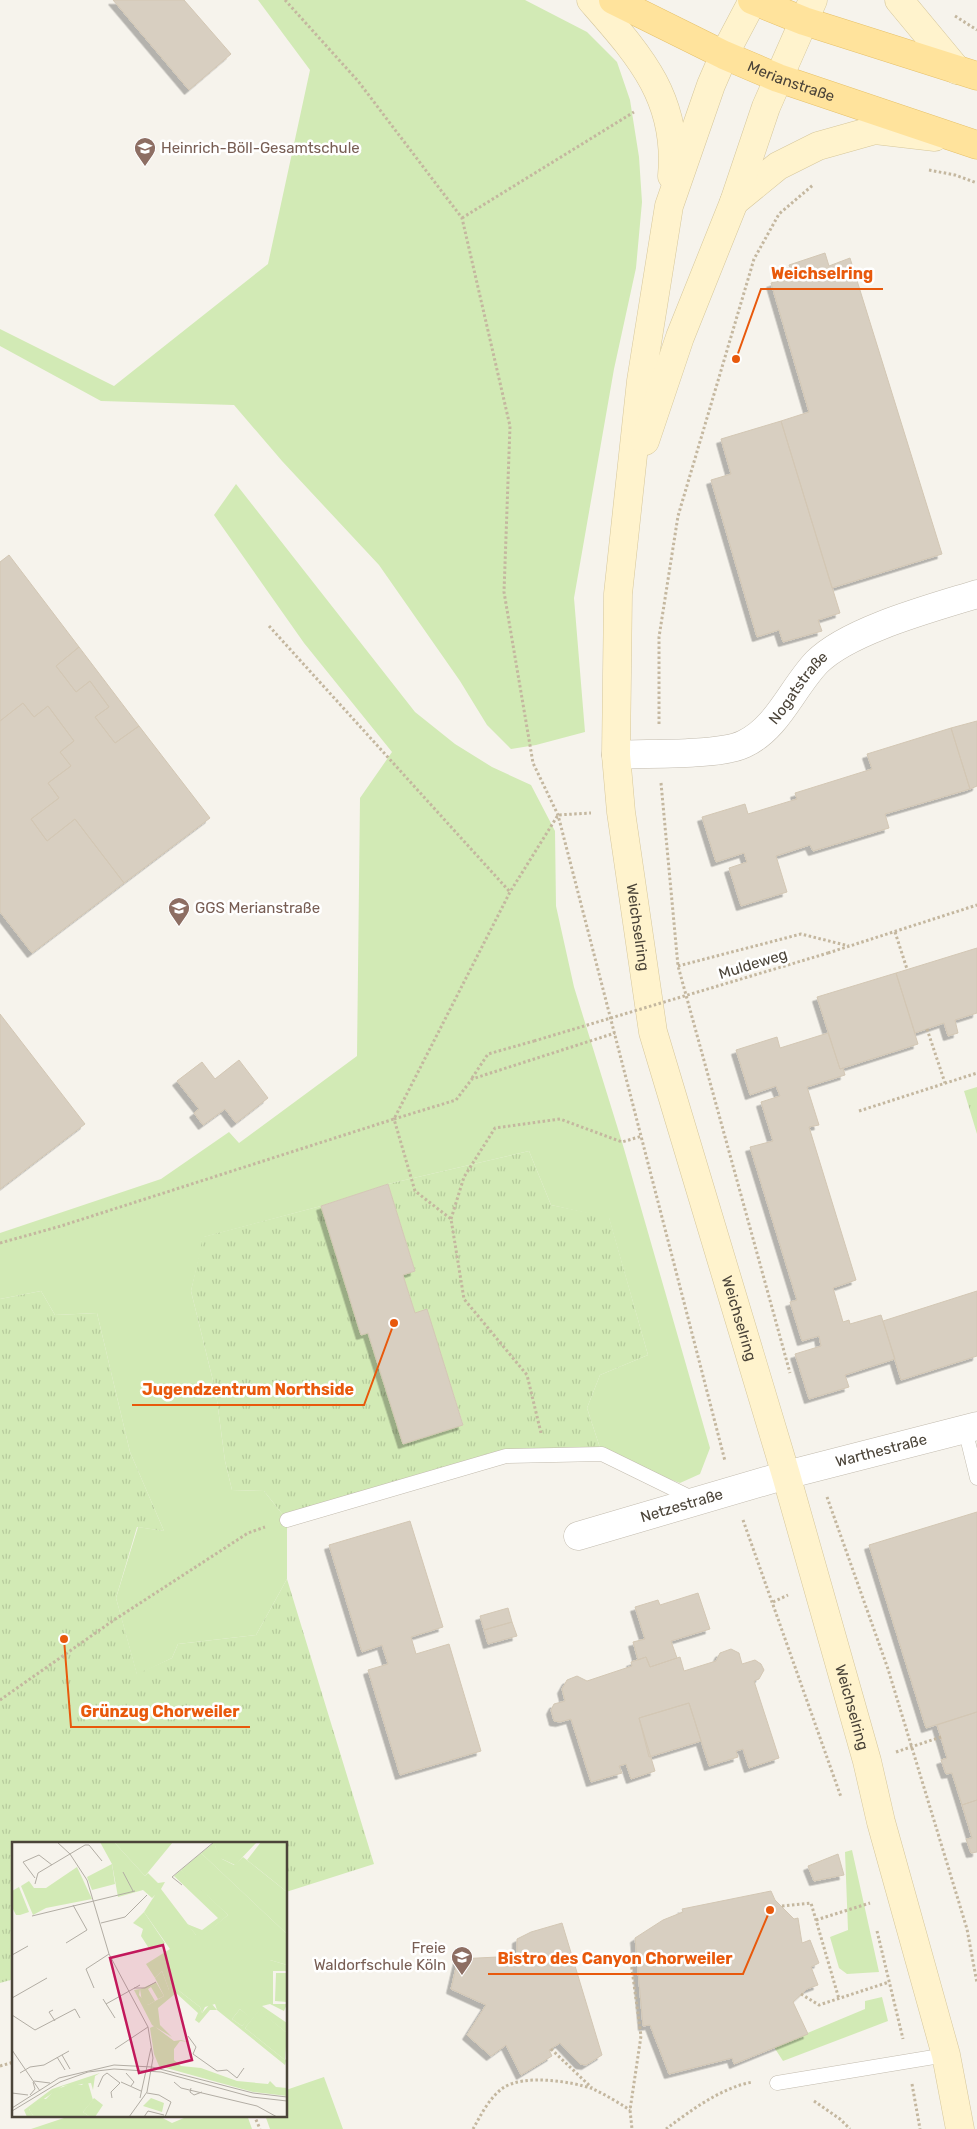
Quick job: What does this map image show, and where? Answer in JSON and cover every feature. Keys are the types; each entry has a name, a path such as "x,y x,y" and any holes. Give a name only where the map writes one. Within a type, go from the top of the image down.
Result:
{"main road":[{"name":"Merianstraße","path":"613,0 724,55 778,78 972,143"},
{"path":"753,0 809,10 967,73"}],"street":[{"path":"591,0 643,63 662,95 674,150 669,206"},
{"name":"Weichselring","path":"753,0 724,55 703,105 669,206 641,381 618,594 616,754 621,812 653,1032 786,1475 867,1761 881,1822 946,2054 960,2129"},
{"path":"899,0 967,73"},
{"name":"Weichselring","path":"628,493 680,336 734,202 778,78 809,10"},
{"path":"734,202 778,166 818,146 875,130 972,143"},
{"name":"Nogatstraße","path":"616,754 723,750 742,745 760,736 816,663 833,649 854,638 931,608 977,594"},
{"name":"Warthestraße","path":"786,1475 971,1428"},
{"name":"Netzestraße","path":"578,1536 786,1475"}],"lane":[{"path":"971,1428 977,1478"},
{"path":"287,1520 506,1456 602,1454 698,1501"},
{"path":"777,2083 946,2054"}],"path":[{"path":"285,0 358,81 462,218 510,426 504,592 533,763 558,815 732,1491 844,1804"},
{"path":"462,218 662,95"},
{"path":"926,169 955,175 977,184"},
{"path":"792,1380 678,966 659,752 659,636 678,516 754,259 779,214 815,184"},
{"path":"269,626 510,892"},
{"path":"451,1219 416,1191 394,1119 510,892 558,815"},
{"name":"Muldeweg","path":"0,1243 61,1226 456,1100 488,1054 828,953 977,905"},
{"path":"895,932 907,969"},
{"path":"678,966 801,934 849,946"},
{"path":"927,1029 946,1083"},
{"path":"472,1079 615,1033"},
{"path":"859,1111 977,1073"},
{"path":"546,1455 527,1375 464,1299 451,1219 464,1177 496,1128 560,1119 622,1142 642,1136"},
{"path":"816,1467 888,1669 967,1929 977,1983"},
{"path":"0,1700 114,1620 248,1533 287,1520"},
{"path":"867,1761 941,1737"},
{"path":"868,1894 872,1912"},
{"path":"782,1906 811,1903 839,1999"},
{"path":"816,1920 870,1903"},
{"path":"876,1929 908,2060 920,2129"},
{"path":"631,1962 641,2036 630,2110 632,2129"},
{"path":"801,1994 819,2005 889,1982"},
{"path":"551,2049 592,2089 630,2110"},
{"path":"473,2129 488,2105 502,2088 516,2082 536,2079 592,2089"},
{"path":"254,2116 260,2129"}],"green space":[{"path":"258,0 525,0 587,32 617,62 630,100 639,157 642,202 636,268 614,369 574,598 585,732 536,745 511,749 487,725 460,681 379,565 282,461 234,405 101,401 0,346 0,329 114,386 268,264 310,70"},
{"path":"236,484 415,712 455,744 492,767 531,785 555,831 556,906 574,987 622,1142 710,1448 700,1474 680,1483 602,1454 587,1408 600,1375 648,1355 609,1218 551,1205 529,1151 388,1184 321,1206 204,1237 191,1291 216,1393 225,1461 232,1490 264,1491 287,1520 287,1579 256,1635 178,1644 172,1658 137,1675 116,1598 138,1527 164,1531 130,1452 97,1313 55,1315 41,1291 0,1299 0,1233 161,1179 229,1132 239,1143 357,1056 360,798 392,752 304,643 214,515"},
{"path":"977,1087 977,1134 964,1091"},
{"path":"529,1151 551,1205 609,1217 648,1355 600,1375 587,1408 602,1454 506,1456 287,1520 264,1491 232,1490 225,1461 216,1393 191,1291 203,1237 321,1206 361,1335 368,1333 403,1444 463,1424 427,1310 415,1313 403,1275 415,1271 388,1184"},
{"path":"41,1291 55,1315 97,1313 130,1452 164,1531 137,1527 116,1598 137,1674 172,1658 178,1644 256,1635 287,1579 374,1864 288,1891 288,1842 12,1842 12,1980 0,1983 0,1299"},
{"path":"852,1850 879,1972 847,1974 839,1968 830,1937 848,1930 845,1852"},
{"path":"882,1997 888,2021 783,2061 774,2047 865,2009 865,2001"},
{"path":"324,2077 343,2129 270,2129 265,2116 288,2116 288,2089"},
{"path":"70,2116 159,2116 172,2123 189,2116 247,2116 252,2129 31,2129"}],"building":[{"path":"113,0 184,0 231,54 189,90"},
{"path":"825,253 829,266 850,258 942,554 832,588 781,421 809,412 771,283 793,276 789,265"},
{"path":"781,421 840,613 818,620 822,631 783,642 779,630 757,637 711,480 731,474 721,439"},
{"path":"9,555 79,647 56,666 76,692 90,681 109,707 95,717 115,743 139,726 210,818 124,883 75,819 47,841 31,819 59,798 48,783 71,766 60,752 74,741 48,706 34,717 23,703 0,721 0,562"},
{"path":"79,647 139,726 115,743 95,717 109,707 90,681 76,692 56,666"},
{"path":"23,703 34,717 48,706 74,741 60,752 71,766 48,783 59,798 31,819 47,841 75,819 124,883 32,953 0,912 0,721"},
{"path":"977,721 977,786 970,789 951,728"},
{"path":"951,728 970,789 885,814 889,828 813,851 810,845 776,856 787,892 741,906 729,868 747,862 744,853 716,862 702,817 745,804 748,814 797,799 795,793 872,769 867,754"},
{"path":"977,948 977,1013 955,1020 958,1033 948,1036 944,1023 915,1033 896,973"},
{"path":"896,973 918,1044 840,1069 817,997"},
{"path":"0,1014 85,1124 0,1189"},
{"path":"828,1033 840,1069 843,1068 845,1075 807,1087 819,1125 809,1127 856,1280 833,1288 843,1322 849,1320 850,1324 881,1315 895,1359 845,1375 849,1387 809,1399 795,1354 821,1346 819,1336 802,1341 790,1302 797,1300 750,1147 773,1141 761,1102 780,1096 776,1086 750,1095 736,1050 777,1037 780,1048"},
{"path":"239,1060 268,1098 236,1123 225,1109 203,1125 194,1113 199,1109 177,1081 202,1062 215,1079"},
{"path":"388,1184 415,1271 403,1275 415,1313 427,1309 463,1425 403,1444 368,1333 361,1335 321,1206"},
{"path":"977,1291 977,1356 901,1380 883,1321"},
{"path":"977,1512 977,1712 926,1728 869,1545"},
{"path":"410,1521 443,1627 411,1637 416,1654 449,1644 481,1751 400,1775 368,1670 388,1664 382,1645 362,1652 329,1545"},
{"path":"698,1593 710,1629 671,1641 677,1658 650,1667 646,1657 638,1660 633,1642 645,1639 635,1607 658,1600 660,1605"},
{"path":"508,1608 512,1622 484,1630 480,1616"},
{"path":"512,1622 517,1636 488,1644 484,1630"},
{"path":"731,1649 739,1653 742,1664 755,1660 761,1664 764,1670 759,1679 754,1681 779,1758 749,1768 743,1749 736,1751 738,1757 709,1766 689,1703 639,1718 655,1771 631,1779 626,1764 619,1766 622,1773 591,1782 571,1719 560,1722 554,1721 551,1710 554,1704 565,1701 562,1689 567,1680 577,1676 587,1681 632,1666 631,1662 646,1657 650,1667 680,1657 684,1671 716,1661 720,1653"},
{"path":"689,1703 701,1741 649,1757 639,1718"},
{"path":"977,1712 977,1800 962,1805 952,1773 946,1774 941,1760 947,1758 937,1725"},
{"path":"977,1800 977,1852 971,1853 966,1839 972,1838 962,1805"},
{"path":"838,1854 844,1875 814,1881 808,1866"},
{"path":"771,1891 775,1900 794,1919 798,1918 802,1943 810,1940 819,1963 811,1967 818,1985 807,1989 793,2002 808,2034 734,2064 732,2058 669,2074 650,2025 643,2026 635,1938 663,1920 683,1912 682,1909"},
{"path":"562,1923 602,2055 586,2065 580,2064 560,2043 549,2050 552,2056 521,2075 506,2045 491,2056 467,2035 486,2005 451,1989 458,1959 517,1956 517,1939 531,1932"}],"place":[{"name":"Heinrich-Böll-Gesamtschule","path":"145,167"},
{"name":"Weichselring","path":"736,359"},
{"name":"GGS Merianstraße","path":"179,927"},
{"name":"Jugendzentrum Northside","path":"394,1323"},
{"name":"Grünzug Chorweiler","path":"64,1639"},
{"name":"Bistro des Canyon Chorweiler","path":"770,1910"},
{"name":"Freie Waldorfschule Köln","path":"462,1976"}]}
